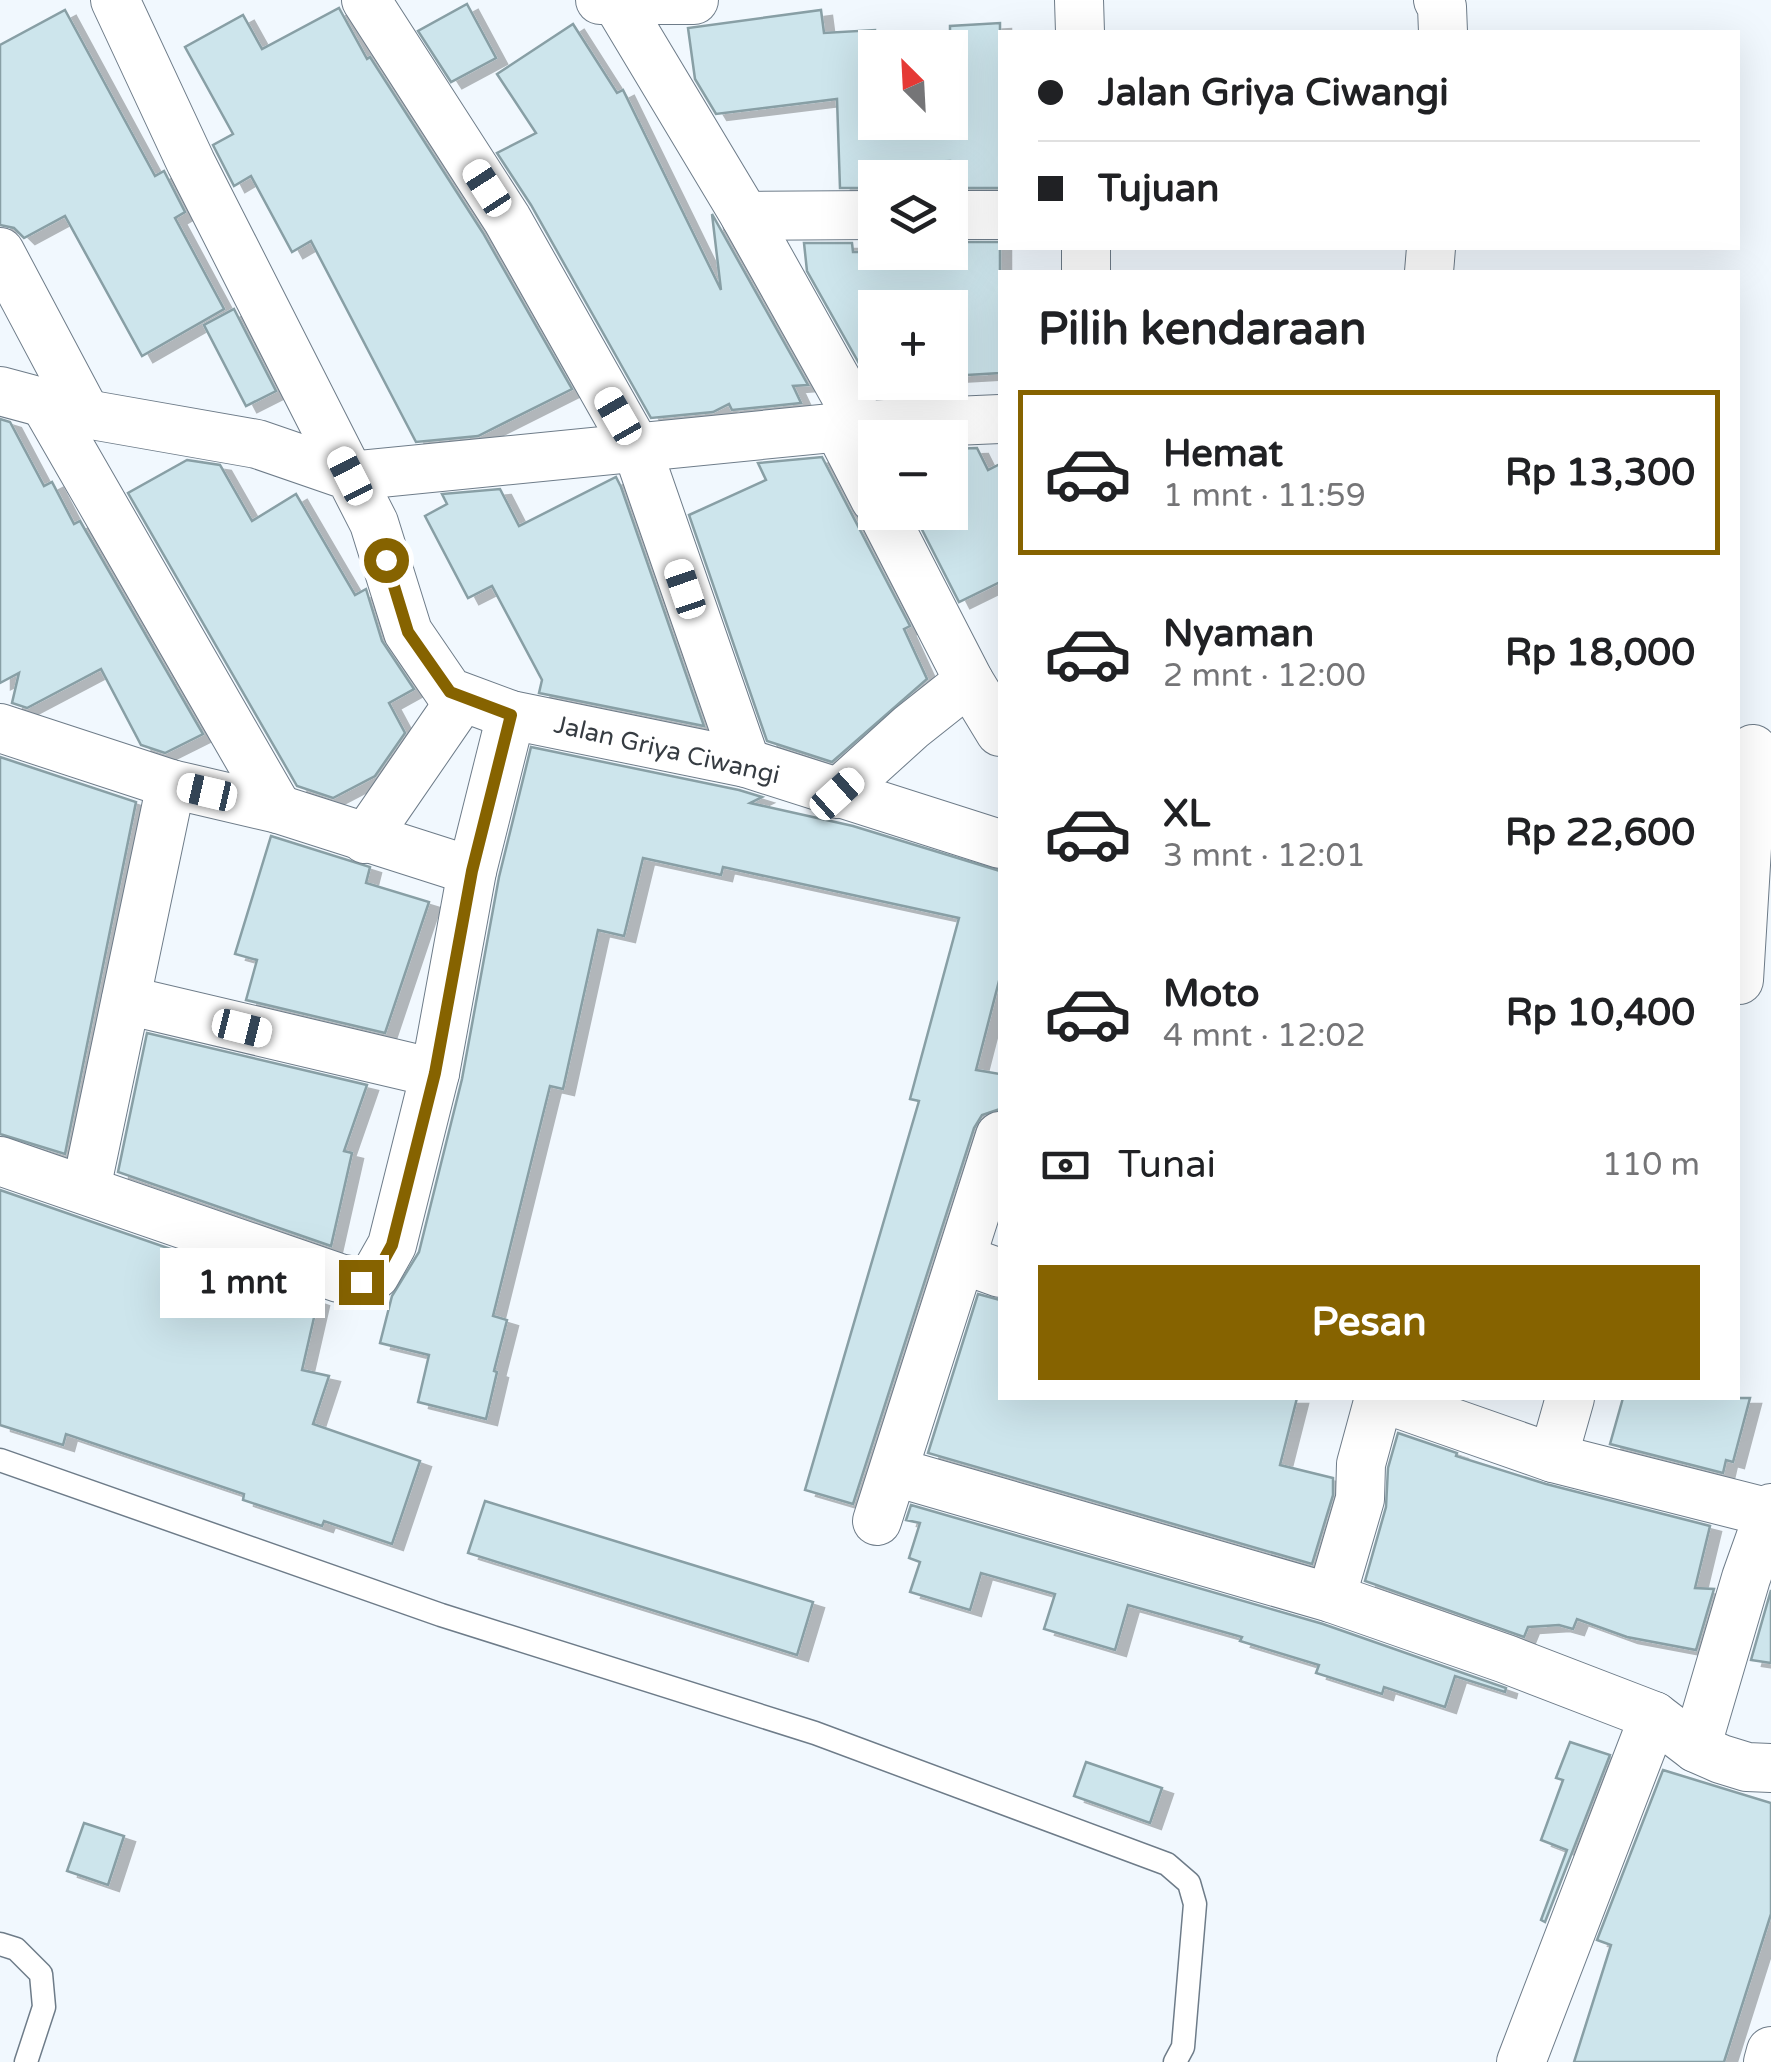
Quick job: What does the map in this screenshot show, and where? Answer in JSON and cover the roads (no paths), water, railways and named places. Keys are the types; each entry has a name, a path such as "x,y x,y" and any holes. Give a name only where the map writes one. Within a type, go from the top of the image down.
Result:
{"street":[{"name":"Jalan Griya Ciwangi","path":"116,0 191,162 374,523 408,632 450,692 511,715 746,763 998,843"},
{"path":"366,0 507,219 637,449 746,763"},
{"path":"608,1 694,0"},
{"path":"1078,0 1080,30"},
{"path":"1438,0 1443,30"},
{"path":"608,1 745,216 858,449"},
{"path":"745,216 858,215"},
{"path":"968,215 998,215"},
{"path":"0,252 65,409 278,808"},
{"path":"0,392 65,409 258,444 350,476 850,426 998,420"},
{"path":"891,530 968,681 998,729"},
{"path":"837,794 968,681"},
{"path":"365,839 462,698"},
{"path":"0,1161 339,1278 361,1282 375,1276 392,1245 435,1073 472,871 511,715"},
{"path":"0,728 171,784 278,808 472,871"},
{"path":"1740,951 1754,749"},
{"path":"86,1189 171,784"},
{"path":"1740,980 1771,980"},
{"path":"126,1000 435,1073"},
{"path":"877,1521 980,1266 998,1149"},
{"path":"1331,1598 1360,1499 1360,1464 1379,1400"},
{"path":"1386,1400 1553,1458 1770,1510 1758,1578 1696,1748"},
{"path":"1553,1458 1569,1400"},
{"path":"895,1472 1331,1598 1654,1716 1696,1748 1747,1767 1771,1768"},
{"path":"1521,2062 1654,1716"},
{"path":"1768,2062 1771,2051"}],"lane":[{"path":"0,1460 441,1615 814,1733 1167,1864 1190,1883 1194,1904 1183,2048 1175,2062"},
{"path":"0,1944 16,1948 42,1974 44,2007 26,2062"}]}
